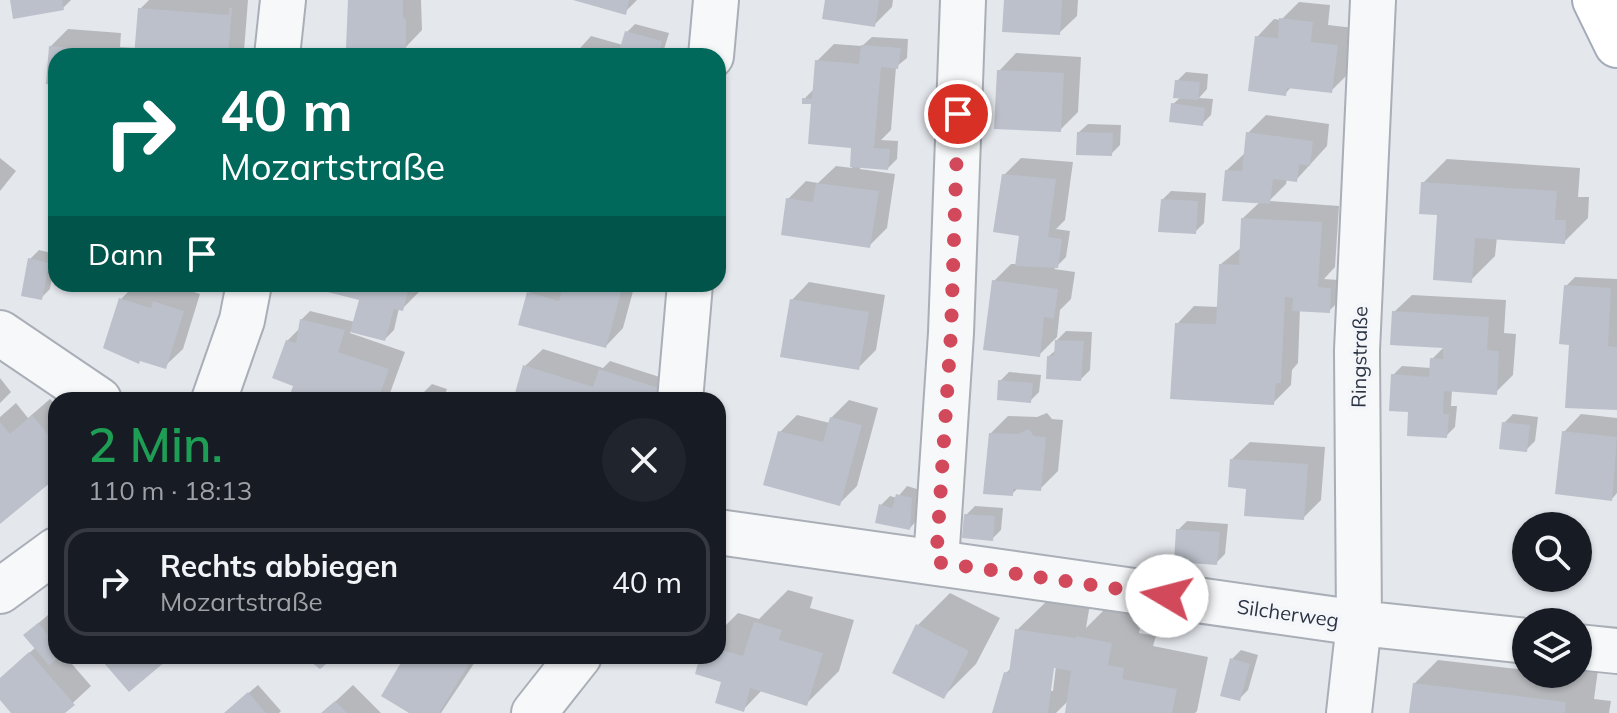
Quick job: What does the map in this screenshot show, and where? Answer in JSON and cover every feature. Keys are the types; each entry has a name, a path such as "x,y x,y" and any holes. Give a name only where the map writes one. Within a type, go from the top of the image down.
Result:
{"main road":[{"path":"1595,0 1617,45"}],"street":[{"path":"278,48 283,0"},
{"path":"712,48 716,0"},
{"path":"936,562 951,333 963,0"},
{"name":"Ringstraße","path":"1349,713 1359,623 1357,350 1373,0"},
{"path":"217,392 242,320 247,292"},
{"path":"681,392 689,292"},
{"path":"0,333 87,392"},
{"name":"Silcherweg","path":"726,533 1359,623 1512,639"},
{"path":"0,591 48,556"},
{"path":"1592,648 1617,651"},
{"path":"534,713 573,664"}],"building":[{"path":"10,0 62,0 64,10 13,19"},
{"path":"348,0 403,0 406,48 346,48"},
{"path":"573,0 629,0 626,15"},
{"path":"825,0 879,0 875,27 822,19"},
{"path":"1004,0 1062,0 1060,35 1002,32"},
{"path":"138,8 229,15 229,8 232,8 229,48 135,48"},
{"path":"1279,18 1313,22 1311,42 1338,45 1332,93 1287,88 1286,96 1248,91 1255,36 1278,38"},
{"path":"625,31 662,41 660,48 620,48"},
{"path":"861,45 901,48 898,69 881,67 874,148 890,149 888,170 850,167 851,148 808,144 811,104 802,104 802,98 812,99 815,60 859,64"},
{"path":"997,70 1064,73 1061,132 994,129"},
{"path":"1175,80 1200,82 1198,100 1173,98"},
{"path":"1171,103 1205,108 1203,126 1169,122"},
{"path":"1077,132 1113,133 1112,156 1076,155"},
{"path":"1246,132 1313,141 1310,166 1299,164 1297,182 1273,179 1270,204 1222,201 1225,170 1242,171"},
{"path":"1002,174 1056,179 1048,237 1062,239 1058,268 1015,266 1019,236 993,232"},
{"path":"1421,182 1557,191 1555,220 1566,220 1565,244 1475,238 1472,283 1433,280 1437,215 1419,214"},
{"path":"816,183 879,191 870,248 781,235 786,198 813,202"},
{"path":"1161,199 1198,201 1196,234 1158,232"},
{"path":"1241,218 1322,222 1318,287 1331,288 1330,313 1292,311 1293,298 1285,297 1281,383 1276,383 1274,405 1170,399 1175,323 1216,324 1219,264 1239,265"},
{"path":"28,258 48,263 42,300 21,296"},
{"path":"992,280 1058,289 1054,319 1044,317 1040,357 983,350"},
{"path":"1564,285 1611,288 1608,346 1617,347 1617,410 1565,408 1569,345 1559,344"},
{"path":"328,292 408,292 403,311 394,309 385,341 350,332 359,300"},
{"path":"527,292 559,301 561,292 621,292 606,348 518,325"},
{"path":"119,298 151,308 153,301 184,311 166,369 140,361 139,364 103,348"},
{"path":"790,299 869,312 859,370 780,357"},
{"path":"1392,311 1489,317 1487,350 1499,351 1497,395 1444,391 1443,414 1449,414 1447,438 1407,436 1408,412 1389,411 1391,374 1429,377 1430,358 1443,359 1443,348 1390,345"},
{"path":"300,319 345,330 338,352 389,369 381,392 291,392 293,386 272,378 286,340 296,343"},
{"path":"1055,340 1084,341 1081,381 1046,379 1047,356 1054,356"},
{"path":"523,365 593,387 599,369 665,390 664,392 515,392"},
{"path":"998,380 1033,383 1031,403 997,400"},
{"path":"32,415 48,434 48,485 0,524 0,422 10,434"},
{"path":"830,417 862,425 840,506 763,485 778,431 823,442"},
{"path":"1502,422 1530,425 1527,452 1499,449"},
{"path":"1029,429 1034,436 1046,437 1041,491 1013,489 1013,496 983,494 989,433 1018,434"},
{"path":"1562,431 1617,437 1612,501 1555,494"},
{"path":"1230,459 1308,464 1304,520 1244,516 1246,489 1228,487"},
{"path":"896,494 912,498 910,530 875,523 879,504 892,508"},
{"path":"964,514 995,516 993,541 962,538"},
{"path":"1176,529 1220,532 1217,565 1174,562"},
{"path":"754,622 782,630 779,640 823,653 807,706 750,688 744,712 715,703 721,682 695,674 698,664 726,664 726,651 743,656"},
{"path":"38,623 48,635 48,664 23,635"},
{"path":"916,624 969,651 944,699 892,673"},
{"path":"1015,629 1112,643 1108,665 1124,668 1122,679 1177,689 1172,713 1065,713 1071,671 1054,668 1048,713 992,713 1004,672 1009,673"},
{"path":"29,652 75,705 65,713 11,713 0,700 0,678"},
{"path":"1230,658 1250,664 1240,701 1220,696"},
{"path":"105,664 162,664 129,692"},
{"path":"400,664 469,664 439,713 409,713 381,696"},
{"path":"1413,683 1566,702 1565,713 1409,713"},
{"path":"248,692 266,713 224,713"},
{"path":"335,701 347,713 321,713"}],"route":[{"path":"958,114 951,333 936,562 1167,596"}]}
